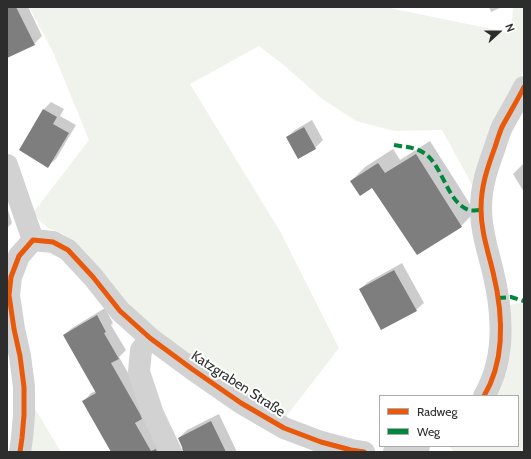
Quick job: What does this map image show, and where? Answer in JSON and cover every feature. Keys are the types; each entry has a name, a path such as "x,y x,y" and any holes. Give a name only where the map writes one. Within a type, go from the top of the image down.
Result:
{"street":[{"path":"485,395 490,386 499,358 501,330 498,298 484,240 481,210 482,189 486,171 502,129 524,87"},
{"path":"7,165 33,240 19,256 10,277 9,295 24,387 24,415 20,452"},
{"name":"Katzgraben Straße","path":"33,240 53,242 68,250 93,277 120,311 150,338 241,403 284,428 320,442 364,452"},
{"path":"150,338 141,350 139,372 153,414 170,452"},
{"path":"394,452 415,447"}],"shaded area":[{"path":"29,7 385,7 511,33 513,7 524,7 524,71 491,134 475,190 442,130 395,131 356,121 321,98 285,66 259,46 190,84 281,233 339,348 285,418 193,360 121,300 76,243 63,234 48,228 33,213 89,140 53,52"},
{"path":"524,302 524,452 455,452 449,447 519,447 519,395 497,395 507,368 511,339 510,305"},
{"path":"31,402 61,452 27,452"}],"building":[{"path":"7,7 16,7 35,45 7,58"},
{"path":"43,109 57,117 53,124 69,133 48,168 19,150"},
{"path":"304,127 316,149 298,159 286,137"},
{"path":"416,154 462,227 417,255 372,188 360,196 350,181 378,163 385,173"},
{"path":"394,270 417,311 381,330 359,289"},
{"path":"97,315 106,332 104,333 119,359 111,363 142,419 135,423 151,451 156,449 157,452 111,452 82,401 96,393 63,335"},
{"path":"211,421 226,452 183,452 178,438"}],"marked path":[{"path":"394,145 413,148 424,153 436,166 455,200 470,210 481,210"},
{"path":"498,298 511,297 524,301"}],"cycle path":[{"path":"484,395 496,367 499,351 500,319 499,303 482,225 481,209 483,185 501,130 524,87"},
{"path":"20,452 24,415 24,387 9,295 11,277 19,256 33,240 53,242 68,250 93,277 120,311 150,338 241,403 284,428 321,442 364,452"}]}
